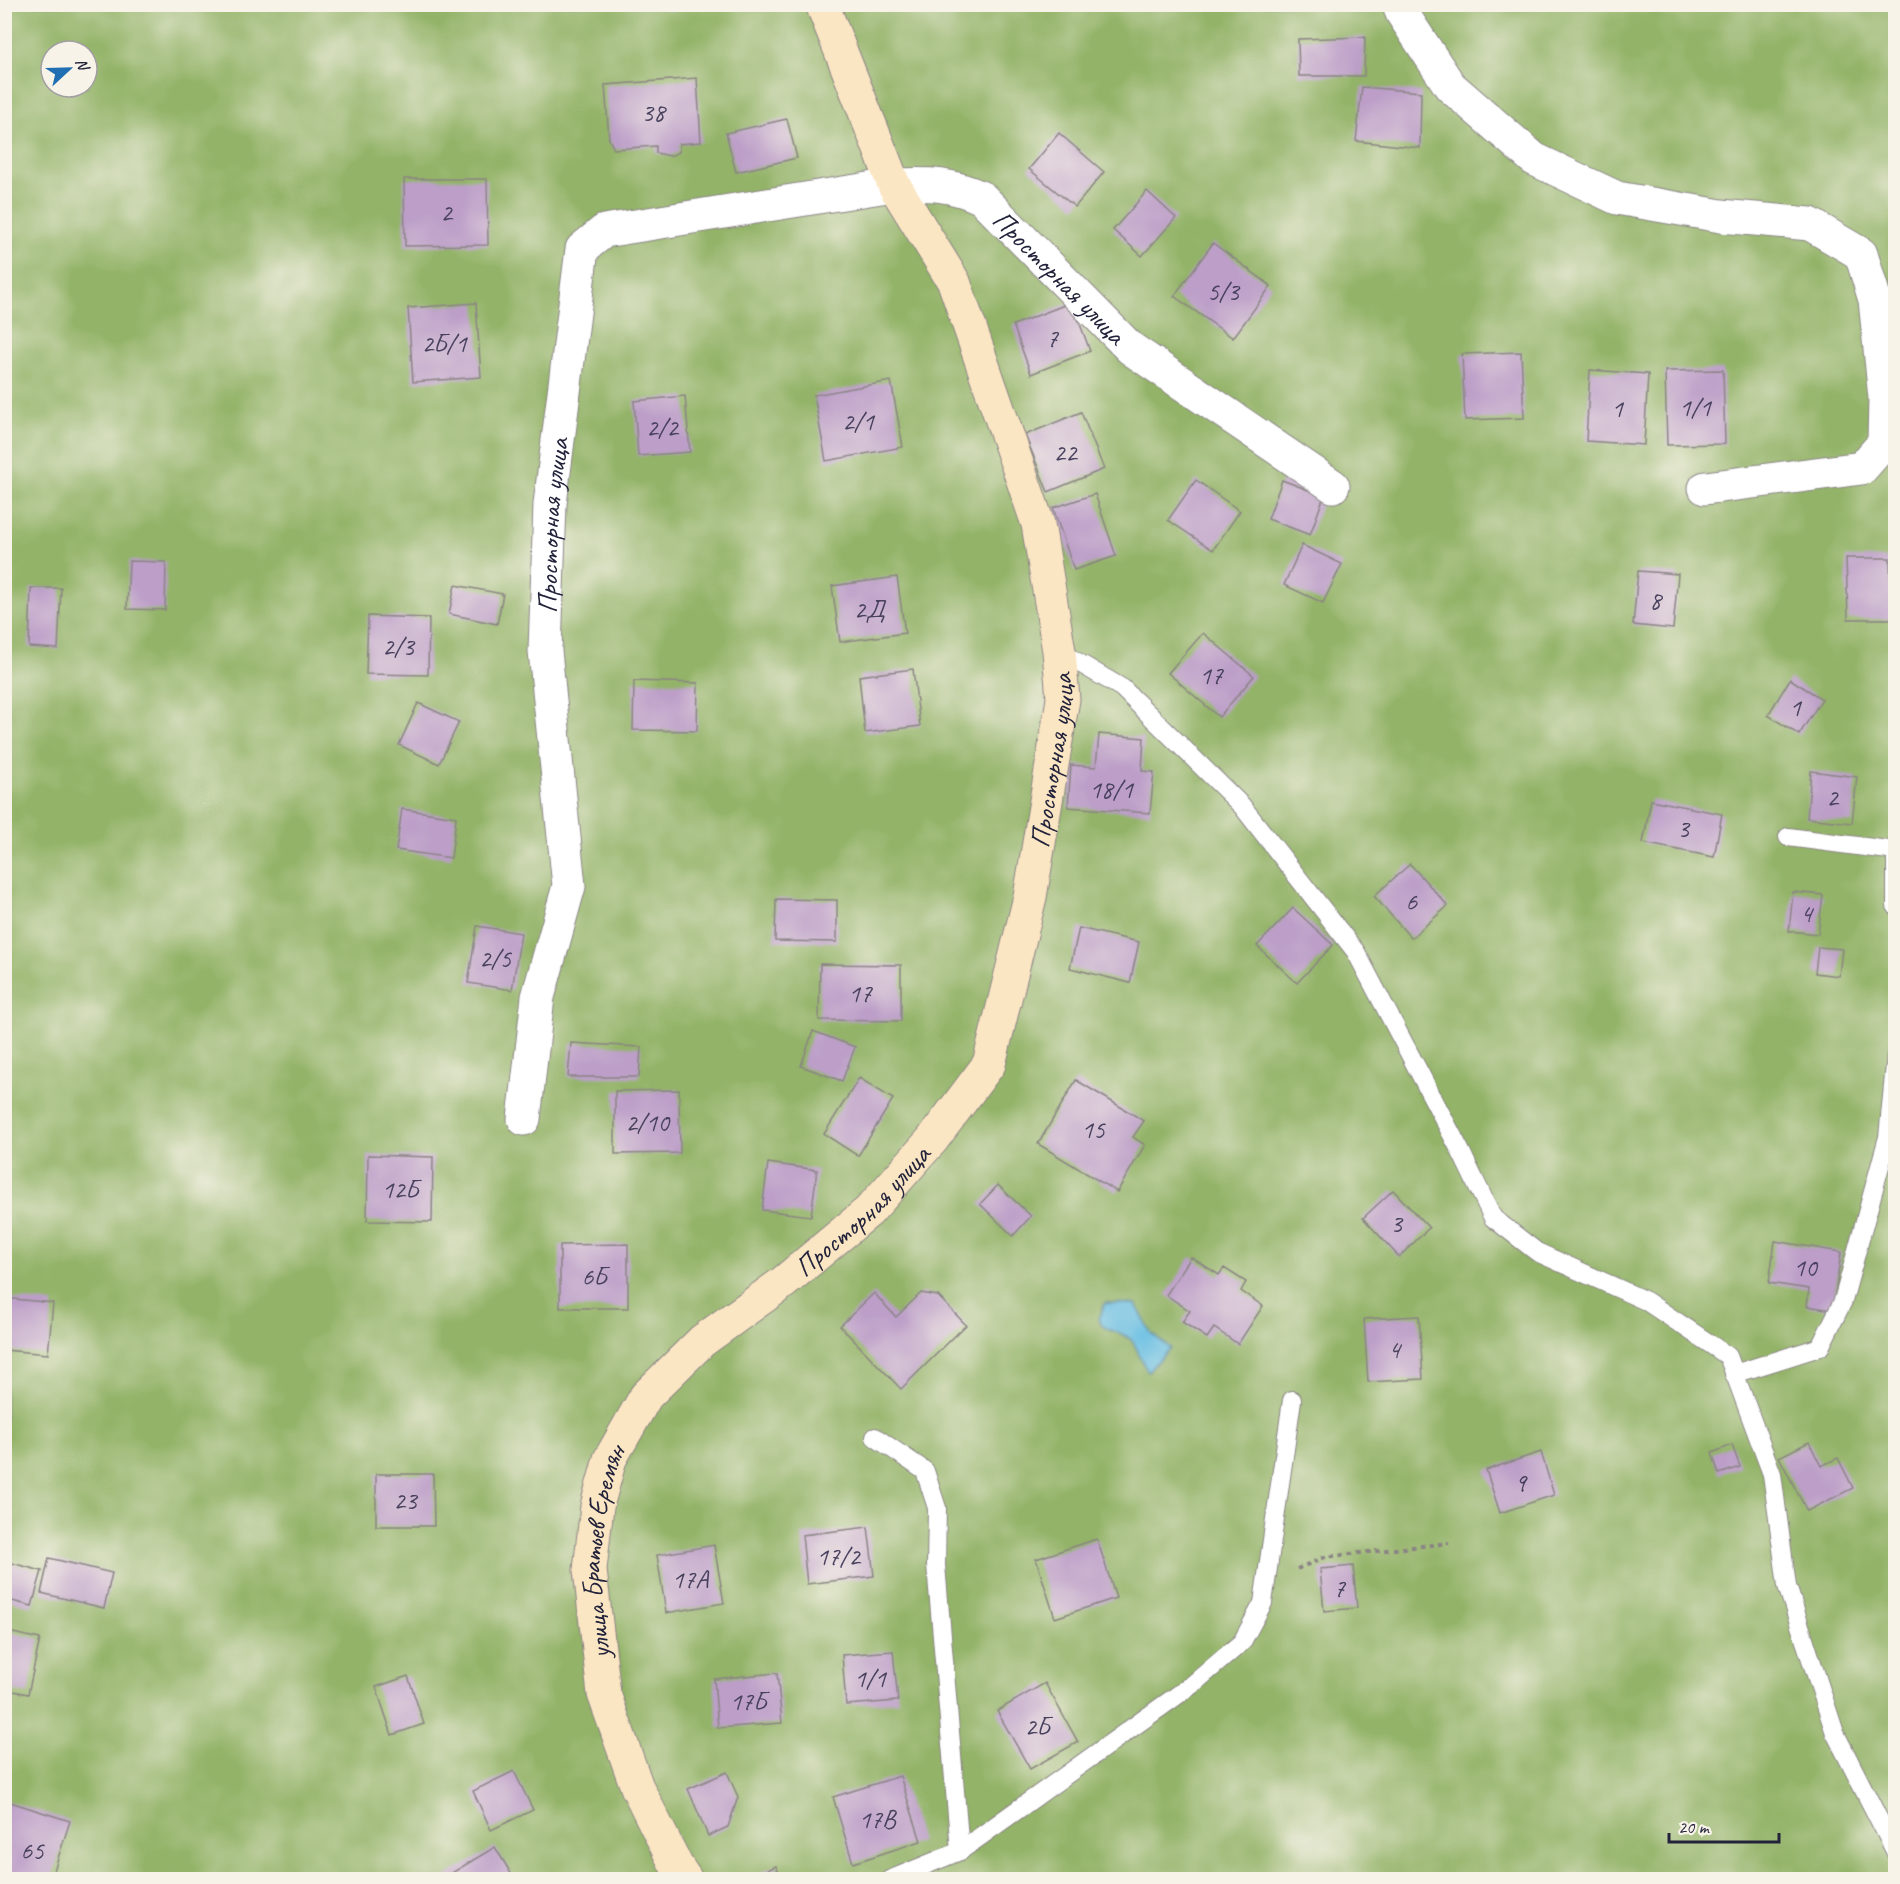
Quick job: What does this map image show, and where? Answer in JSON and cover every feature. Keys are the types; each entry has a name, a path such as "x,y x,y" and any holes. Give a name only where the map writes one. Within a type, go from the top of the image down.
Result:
{"street":[{"name":"Просторная улица","path":"784,1282 868,1211 932,1140 988,1064 1030,897 1064,699 1059,651 1038,524 958,293 954,282 894,185 822,4"},
{"path":"1399,4 1401,13 1450,86 1534,159 1617,198 1721,216 1809,224 1861,255 1875,300 1885,398 1884,443 1862,468 1705,488"},
{"name":"Просторная улица","path":"524,1119 538,997 569,886 545,651 550,504 582,249 604,231 894,185 936,183 957,187 982,198 1130,348 1333,486"},
{"name":"улица Братьев Еремян","path":"686,1880 676,1865 637,1787 604,1694 590,1570 597,1506 610,1459 646,1396 702,1341 784,1282"}],"lane":[{"path":"1059,651 1122,688 1242,806 1356,952 1493,1218 1537,1252 1646,1301 1728,1356 1772,1474 1787,1586 1835,1733 1896,1853"},
{"path":"1788,837 1896,852 1896,906"},
{"path":"1734,1374 1820,1347 1843,1301 1888,1137 1896,1055"},
{"path":"889,1880 960,1851 1193,1684 1242,1642 1263,1604 1292,1400"},
{"path":"875,1437 925,1471 937,1508 936,1565 960,1851"}],"path":[{"path":"1295,1571 1302,1565 1325,1557 1449,1543"}],"green space":[{"path":"5,5 1895,5 1895,1879 5,1879"}],"water":[{"path":"1105,1303 1136,1304 1151,1333 1170,1348 1148,1371 1132,1341 1103,1326 1099,1319"}],"building":[{"path":"666,4 689,4 690,5 668,11"},
{"path":"1365,37 1364,76 1299,76 1298,39"},
{"path":"697,78 701,142 679,144 679,152 670,156 656,153 656,146 614,149 609,139 605,85"},
{"path":"1362,87 1421,92 1420,148 1356,141"},
{"path":"787,119 797,158 736,172 726,133"},
{"path":"1059,133 1104,172 1075,207 1029,169"},
{"path":"404,179 487,179 488,245 405,246"},
{"path":"1147,191 1176,218 1142,256 1113,230"},
{"path":"1213,243 1271,286 1233,338 1174,296"},
{"path":"1072,302 1090,351 1031,374 1013,325"},
{"path":"476,303 481,377 413,382 408,308"},
{"path":"1521,352 1524,418 1465,420 1462,354"},
{"path":"1590,370 1648,374 1644,445 1586,441"},
{"path":"1723,370 1725,444 1667,445 1665,371"},
{"path":"891,381 903,447 826,461 814,395"},
{"path":"685,396 690,452 638,456 634,401"},
{"path":"1081,412 1104,469 1048,492 1025,435"},
{"path":"1196,480 1240,511 1213,550 1168,520"},
{"path":"1282,480 1324,496 1310,535 1268,519"},
{"path":"1095,494 1116,556 1074,570 1053,508"},
{"path":"1302,545 1342,564 1323,603 1284,585"},
{"path":"1846,558 1890,558 1892,619 1848,619"},
{"path":"129,561 166,562 165,610 127,609"},
{"path":"1638,571 1678,574 1673,629 1633,625"},
{"path":"897,577 905,633 840,642 832,586"},
{"path":"455,585 503,594 497,624 449,614"},
{"path":"31,588 61,588 58,649 29,647"},
{"path":"368,616 429,618 428,675 366,674"},
{"path":"1203,633 1254,676 1219,717 1168,673"},
{"path":"913,669 920,726 865,733 859,676"},
{"path":"1790,679 1822,699 1799,735 1768,715"},
{"path":"634,681 698,683 697,731 633,730"},
{"path":"418,703 459,722 439,764 399,745"},
{"path":"1099,734 1144,738 1142,771 1154,772 1150,813 1068,807 1071,765 1096,767"},
{"path":"1811,771 1857,777 1852,823 1807,818"},
{"path":"1651,800 1722,814 1714,857 1643,843"},
{"path":"402,809 456,817 451,858 396,850"},
{"path":"1410,864 1448,906 1411,938 1374,896"},
{"path":"1793,892 1823,895 1818,934 1789,931"},
{"path":"776,899 837,900 837,942 775,941"},
{"path":"1293,908 1333,945 1297,983 1257,946"},
{"path":"477,926 521,933 512,990 468,983"},
{"path":"1079,928 1139,942 1130,983 1070,968"},
{"path":"1818,947 1842,949 1839,976 1815,973"},
{"path":"820,964 901,965 901,1021 819,1020"},
{"path":"813,1031 855,1047 842,1081 801,1066"},
{"path":"571,1043 641,1047 639,1077 568,1077"},
{"path":"859,1078 893,1099 858,1156 824,1134"},
{"path":"1076,1080 1144,1121 1133,1137 1145,1145 1117,1192 1038,1144"},
{"path":"679,1090 680,1153 615,1154 615,1091"},
{"path":"368,1155 433,1157 432,1222 367,1221"},
{"path":"768,1163 817,1170 811,1216 762,1210"},
{"path":"998,1185 1031,1216 1013,1236 980,1204"},
{"path":"1393,1190 1429,1228 1399,1257 1363,1218"},
{"path":"1775,1241 1841,1252 1833,1310 1807,1306 1809,1289 1769,1283"},
{"path":"628,1244 628,1308 560,1308 560,1245"},
{"path":"1191,1257 1219,1275 1224,1268 1246,1282 1241,1291 1263,1306 1238,1344 1214,1328 1207,1338 1182,1322 1190,1311 1166,1295"},
{"path":"874,1293 896,1317 921,1293 938,1296 966,1325 901,1389 840,1326"},
{"path":"4,1298 53,1303 48,1354 4,1350"},
{"path":"1419,1316 1423,1379 1368,1382 1364,1319"},
{"path":"1809,1442 1821,1466 1838,1458 1853,1488 1807,1511 1779,1457"},
{"path":"1732,1445 1740,1467 1719,1474 1712,1453"},
{"path":"1541,1452 1554,1495 1500,1513 1486,1470"},
{"path":"376,1474 433,1474 434,1526 376,1526"},
{"path":"868,1527 874,1576 807,1584 802,1535"},
{"path":"1097,1539 1116,1598 1055,1618 1036,1559"},
{"path":"714,1545 724,1603 666,1613 657,1555"},
{"path":"49,1558 112,1573 104,1608 41,1593"},
{"path":"4,1561 42,1571 32,1606 4,1599"},
{"path":"1353,1566 1357,1608 1324,1611 1320,1569"},
{"path":"4,1631 40,1639 28,1694 4,1689"},
{"path":"893,1651 898,1701 846,1705 842,1655"},
{"path":"777,1673 782,1723 718,1728 714,1679"},
{"path":"408,1676 424,1724 392,1735 376,1687"},
{"path":"1045,1683 1078,1742 1030,1769 997,1711"},
{"path":"514,1771 533,1810 491,1830 473,1791"},
{"path":"727,1772 738,1797 728,1827 708,1836 688,1789"},
{"path":"900,1776 921,1841 853,1863 833,1797"},
{"path":"4,1800 70,1821 51,1880 4,1880"},
{"path":"495,1847 515,1880 446,1880 445,1877"},
{"path":"776,1866 782,1880 745,1880"}]}
